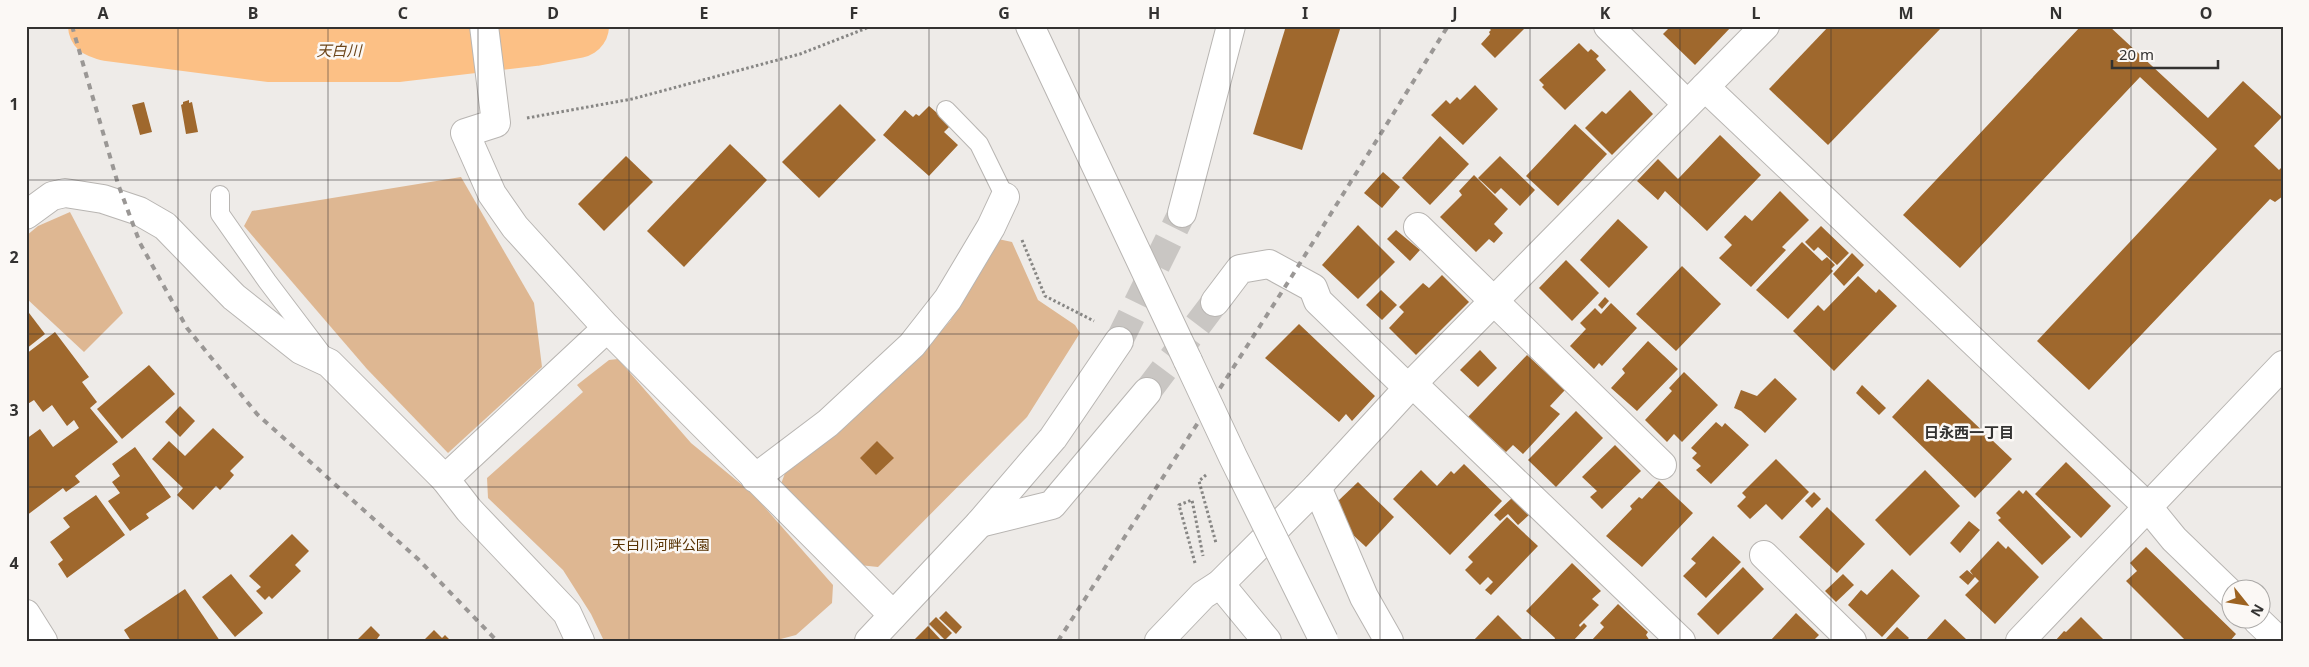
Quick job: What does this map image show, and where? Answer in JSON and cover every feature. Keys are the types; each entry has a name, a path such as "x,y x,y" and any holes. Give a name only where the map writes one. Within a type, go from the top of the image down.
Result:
{"street":[{"path":"484,26 496,123 465,133 492,194 515,227 607,328 893,615"},
{"path":"1182,213 1231,26"},
{"path":"1608,26 1696,95 2147,506 2174,539 2222,585"},
{"path":"1159,641 1317,487 1410,386 1765,26"},
{"path":"1040,31 1188,361 1324,641"},
{"path":"26,215 52,196 65,193 102,199 140,210 165,226 234,297 301,350 329,363 445,479 469,510 567,613 580,641"},
{"path":"755,478 828,423 912,345 948,298 991,227 1005,197"},
{"path":"1418,228 1662,465"},
{"path":"1215,302 1240,269 1269,264 1313,288 1318,301 1681,641"},
{"path":"445,479 607,328"},
{"path":"869,641 980,523 1053,438 1119,341"},
{"path":"2020,641 2283,365"},
{"path":"980,523 1052,505 1147,392"},
{"path":"1317,487 1364,597 1389,641"},
{"path":"1764,555 1852,641"},
{"path":"1212,590 1267,641"},
{"path":"26,614 43,641"},
{"path":"2267,630 2279,641"}],"lane":[{"path":"946,110 979,144 1005,197"},
{"path":"220,195 220,214 267,281 329,363"}],"path":[{"path":"496,123 632,99 800,54 872,26"},
{"path":"1005,197 1045,296 1094,321"},
{"path":"1212,471 1199,481 1219,551"},
{"path":"1211,554 1204,557 1192,500 1179,505 1212,590"}],"green space":[{"path":"461,177 534,303 542,367 448,453 367,369 244,226 252,211"},
{"path":"70,212 123,313 84,352 26,298 26,236 38,226"},
{"path":"998,239 1012,242 1038,300 1075,325 1080,333 1027,417 878,567 859,565 781,484 785,473 918,358 950,321"},
{"name":"天白川河畔公園","path":"618,359 691,443 753,494 833,585 832,603 796,635 773,641 604,641 591,614 563,570 488,498 487,478 583,392 577,385 609,360"}],"building":[{"path":"1286,26 1341,26 1302,150 1253,134"},
{"path":"1487,26 1527,26 1495,58 1481,44 1490,34 1491,30"},
{"path":"1671,26 1732,26 1695,65 1663,34"},
{"path":"1829,26 1943,26 1828,145 1769,89"},
{"path":"2081,26 2109,26 2208,118 2243,81 2282,117 2254,146 2279,170 2283,166 2283,196 2275,202 2270,199 2089,390 2037,341 2217,149 2140,77 1960,268 1903,215"},
{"path":"1579,43 1588,52 1591,49 1599,56 1596,59 1606,70 1565,110 1542,87 1544,85 1539,80"},
{"path":"1475,85 1498,109 1463,145 1431,115 1446,100 1450,104 1457,97 1460,100"},
{"path":"1630,90 1653,114 1612,155 1585,128 1602,111 1606,114"},
{"path":"189,100 189,103 192,102 198,132 186,134 181,105"},
{"path":"144,102 152,132 140,135 132,105"},
{"path":"840,104 876,140 819,198 782,162"},
{"path":"929,106 951,125 944,132 958,145 929,176 883,135 905,110 913,117 916,114 919,116"},
{"path":"1575,124 1607,154 1558,206 1526,176"},
{"path":"1720,135 1761,175 1707,231 1665,191 1658,200 1637,181 1658,159 1678,179"},
{"path":"1440,136 1469,164 1430,205 1402,178"},
{"path":"730,144 767,180 684,267 647,231"},
{"path":"626,156 653,182 604,231 578,204"},
{"path":"1500,156 1535,190 1520,206 1501,188 1495,194 1478,178"},
{"path":"1383,172 1400,187 1382,208 1364,193"},
{"path":"1474,175 1508,209 1494,224 1503,233 1494,243 1489,239 1476,252 1440,217 1462,195 1459,191"},
{"path":"1780,191 1809,220 1782,247 1786,250 1751,287 1719,258 1732,245 1724,237 1745,215 1752,221"},
{"path":"1618,219 1648,247 1609,288 1580,260"},
{"path":"1358,225 1395,262 1358,299 1322,265"},
{"path":"1821,226 1849,253 1837,265 1818,247 1814,251 1805,242"},
{"path":"1396,230 1420,250 1410,261 1387,239"},
{"path":"1802,242 1822,261 1827,257 1835,265 1831,269 1833,271 1788,319 1756,290"},
{"path":"1852,253 1864,265 1844,286 1833,274"},
{"path":"1566,260 1599,293 1572,321 1539,288"},
{"path":"1682,266 1721,304 1676,351 1636,314"},
{"path":"1442,275 1469,302 1416,355 1389,328 1404,312 1399,307 1423,283 1429,288"},
{"path":"1858,276 1876,293 1879,289 1897,306 1834,371 1793,331 1818,305 1824,311"},
{"path":"1381,290 1397,305 1382,320 1366,305"},
{"path":"1605,297 1609,301 1602,309 1598,305"},
{"path":"1611,303 1637,328 1602,366 1599,363 1594,369 1570,346 1586,329 1580,323 1595,308 1601,314"},
{"path":"26,309 45,334 26,349"},
{"path":"1299,324 1375,396 1352,421 1346,414 1339,422 1265,358"},
{"path":"55,332 89,377 82,382 97,402 90,408 118,442 75,476 80,482 66,492 63,488 26,516 26,439 40,429 53,447 79,428 74,420 67,426 52,405 43,412 34,400 26,405 26,354"},
{"path":"1648,341 1678,369 1637,411 1611,388 1625,373 1622,369"},
{"path":"1480,350 1497,368 1478,387 1460,370"},
{"path":"1527,355 1565,390 1550,406 1560,414 1523,454 1513,445 1506,452 1468,417"},
{"path":"149,365 175,394 122,439 97,409"},
{"path":"1684,372 1718,405 1682,442 1674,434 1667,442 1645,420 1672,391 1669,388"},
{"path":"1775,378 1797,399 1765,433 1741,411 1734,408 1741,390 1757,396"},
{"path":"1928,379 2012,459 1975,498 1892,417"},
{"path":"1862,385 1886,408 1879,415 1856,393"},
{"path":"180,406 195,421 180,437 165,422"},
{"path":"1576,411 1603,438 1556,487 1528,460"},
{"path":"1716,422 1722,427 1725,423 1749,445 1711,484 1696,470 1701,466 1692,458 1697,453 1691,448"},
{"path":"213,428 244,457 230,471 234,475 227,483 220,490 216,486 193,510 177,495 183,488 152,459 169,441 185,456"},
{"path":"877,441 894,458 876,475 860,458"},
{"path":"1615,445 1641,471 1602,509 1590,497 1597,491 1582,477"},
{"path":"135,447 171,497 146,514 149,518 130,531 108,501 120,493 112,482 120,476 112,464"},
{"path":"1776,459 1809,492 1782,520 1766,504 1750,519 1737,506 1746,497 1742,493"},
{"path":"2066,462 2111,506 2081,538 2035,494"},
{"path":"1464,464 1502,501 1450,555 1393,499 1421,470 1437,486 1451,471 1454,474"},
{"path":"1925,470 1960,506 1910,556 1875,520"},
{"path":"1659,481 1693,513 1642,567 1606,536 1632,509 1630,506 1639,497 1642,499"},
{"path":"1358,482 1394,517 1366,547 1352,534 1338,501"},
{"path":"2019,490 2023,494 2026,490 2071,537 2042,565 1998,520 2001,518 1996,513"},
{"path":"1814,492 1821,499 1812,508 1805,501"},
{"path":"96,495 125,535 67,578 58,564 63,560 50,542 70,527 63,518"},
{"path":"1513,497 1530,514 1518,525 1508,514 1500,521 1494,515"},
{"path":"1827,507 1865,544 1837,573 1799,537"},
{"path":"1507,517 1538,546 1491,595 1485,590 1493,582 1488,577 1480,585 1465,570 1473,562 1468,557"},
{"path":"1969,521 1980,530 1960,553 1950,543"},
{"path":"292,534 309,551 295,565 301,571 272,599 269,596 265,600 256,591 261,587 249,576"},
{"path":"1713,536 1741,562 1706,598 1683,576 1696,563 1691,559"},
{"path":"1998,541 2006,549 2008,546 2039,577 1995,624 1965,595 1979,581 1975,577 1968,585 1959,577 1967,570 1973,575 1970,571"},
{"path":"2146,547 2222,620 2222,630 2232,630 2236,634 2230,641 2186,641 2126,581 2137,571 2130,563"},
{"path":"1572,563 1601,591 1592,599 1599,605 1579,625 1580,627 1584,623 1587,626 1573,641 1554,641 1555,638 1526,611"},
{"path":"1743,567 1764,589 1718,635 1697,614"},
{"path":"1892,569 1920,596 1882,637 1848,605 1861,590 1867,595"},
{"path":"231,574 263,613 235,637 202,597"},
{"path":"1843,574 1854,585 1836,602 1825,591"},
{"path":"185,589 220,641 131,641 124,630"},
{"path":"1618,604 1648,632 1646,635 1650,641 1591,641 1604,627 1600,623"},
{"path":"946,611 962,627 956,634 939,618"},
{"path":"1796,613 1819,635 1813,641 1770,641"},
{"path":"1498,615 1524,641 1473,641"},
{"path":"936,617 952,633 945,640 929,624"},
{"path":"2081,617 2105,641 2055,641 2064,631 2066,632"},
{"path":"1945,619 1968,641 1925,641"},
{"path":"371,626 380,635 377,639 378,641 356,641"},
{"path":"928,626 942,641 914,640"},
{"path":"1897,627 1909,638 1906,641 1884,641"},
{"path":"434,630 442,638 445,635 451,641 423,641"}],"waterway":[{"name":"天白川","path":"100,26 108,29 270,50 398,50 534,34 577,26"}],"tunnel":[{"path":"1119,341 1182,213"},
{"path":"1147,392 1215,302"}],"railway":[{"path":"72,26 118,184 140,243 187,328 257,414 418,559 497,641"},
{"path":"1058,641 1292,276 1448,26"}],"district":[{"name":"日永西一丁目","path":"1969,432"}]}
